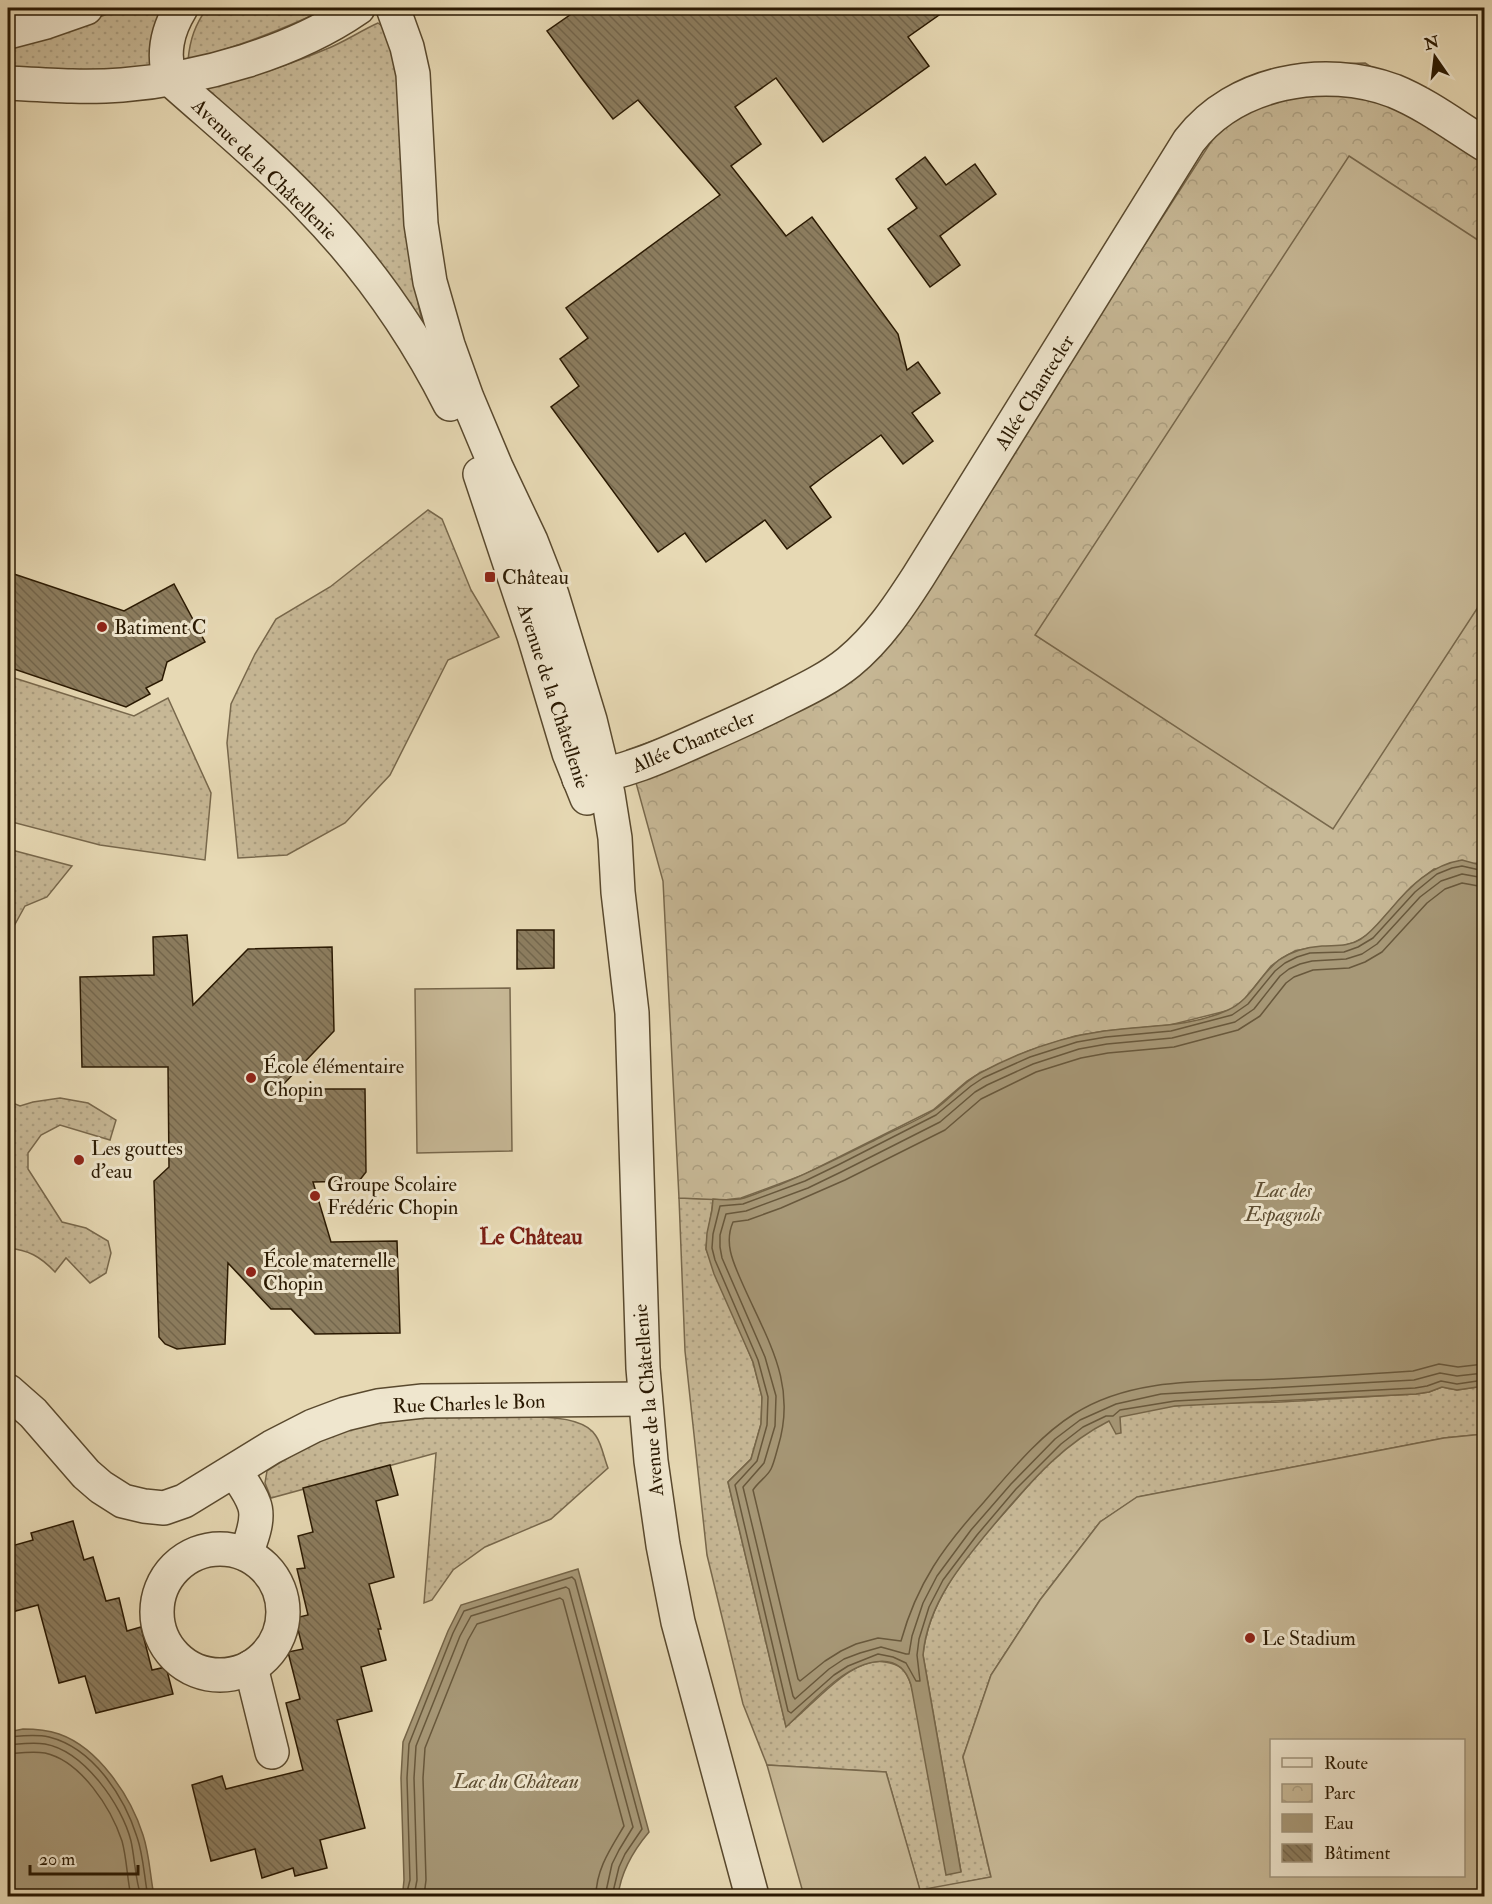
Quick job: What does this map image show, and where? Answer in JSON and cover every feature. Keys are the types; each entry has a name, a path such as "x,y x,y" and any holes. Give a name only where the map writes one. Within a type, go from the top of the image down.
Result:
{"street":[{"path":"8,32 86,8"},
{"path":"170,79 165,55 167,42 172,25 181,8"},
{"path":"8,84 122,85 170,79 225,66 266,53 320,29 358,8"},
{"name":"Avenue de la Châtellenie","path":"393,8 407,47 413,74 421,224 430,282 447,345 496,467 531,542 552,595 583,694 596,820 618,892 629,982 634,1041 640,1304 645,1400 654,1489 676,1611 752,1896"},
{"name":"Avenue de la Châtellenie","path":"170,79 283,180 322,220 378,287 415,339 452,408 480,474 534,636 569,753 591,778"},
{"name":"Allée Chantecler","path":"591,778 668,754 807,688 849,662 871,641 889,621 918,577 1190,141 1200,128 1218,113 1237,101 1286,83 1310,79 1335,80 1369,84 1393,91 1485,144"},
{"name":"Rue Charles le Bon","path":"8,1391 33,1413 86,1474 101,1487 123,1500 144,1506 164,1508 184,1501 272,1447 314,1426 345,1414 378,1406 423,1401 645,1400"},
{"path":"235,1471 255,1505 253,1534 246,1554"},
{"path":"227,1549 246,1554 263,1566 275,1581 282,1599 283,1619 278,1638 267,1655 251,1667 233,1674 213,1675 194,1670 177,1659 165,1644 158,1625 157,1605 162,1586 173,1569 189,1557 207,1550 227,1549"},
{"path":"251,1667 272,1752"}],"green space":[{"path":"122,8 168,8 151,68 131,72 8,71 8,46 75,27"},
{"path":"207,8 328,8 259,37 188,60 194,32"},
{"path":"378,23 387,30 397,52 412,263 428,348 200,90 294,62 331,47"},
{"path":"1365,63 1484,140 1484,866 1478,863 1434,869 1411,887 1370,933 1356,942 1342,946 1309,948 1295,951 1282,958 1271,966 1244,1000 1230,1010 1170,1025 1075,1036 1028,1051 967,1081 933,1110 803,1175 741,1198 724,1200 679,1198 663,881 627,750 726,715 891,638 1249,83 1299,65"},
{"path":"1349,156 1484,244 1484,598 1333,829 1035,635"},
{"path":"428,510 442,519 471,590 499,637 448,660 390,775 345,823 287,855 238,858 227,743 231,704 255,654 276,619 330,587"},
{"path":"8,676 134,716 168,698 211,793 205,860 100,845 8,821"},
{"path":"8,849 72,866 47,897 25,906 8,937"},
{"path":"510,988 512,1151 417,1153 415,989"},
{"path":"60,1098 88,1103 116,1120 110,1140 60,1125 41,1135 28,1153 28,1169 62,1222 86,1228 108,1241 111,1253 106,1273 90,1283 66,1258 55,1272 33,1255 22,1250 8,1248 8,1101 20,1106"},
{"path":"679,1198 713,1199 706,1249 753,1362 762,1397 761,1424 751,1459 728,1482 786,1726 834,1683 862,1665 876,1662 890,1663 901,1668 911,1685 961,1872 923,1655 926,1636 939,1601 959,1567 1060,1452 1085,1433 1106,1422 1154,1409 1206,1404 1416,1394 1442,1387 1457,1390 1484,1386 1484,1434 1444,1438 1138,1497 1100,1522 1040,1600 991,1675 963,1757 991,1877 920,1891 886,1772 767,1765 743,1704 707,1555 685,1351"},
{"path":"429,1417 568,1420 591,1430 600,1443 608,1468 551,1519 485,1547 453,1570 432,1600 424,1603 436,1453 271,1498 265,1483 267,1471 278,1464 315,1443 355,1428 388,1421"},
{"name":"Le Stadium","path":"1484,1434 1484,1896 804,1896 767,1765 886,1772 920,1890 991,1877 963,1757 991,1675 1040,1600 1100,1522 1137,1497 1444,1438"}],"water":[{"name":"Lac des Espagnols","path":"1462,860 1484,866 1484,1386 1457,1390 1442,1387 1416,1394 1175,1406 1120,1417 1121,1433 1116,1434 1109,1421 1065,1450 1015,1500 964,1562 941,1597 926,1635 923,1655 961,1872 946,1875 911,1685 906,1673 889,1662 879,1661 858,1667 824,1690 786,1727 728,1482 751,1459 761,1424 762,1397 753,1362 714,1274 706,1249 713,1199 745,1198 818,1168 928,1114 980,1073 1040,1047 1088,1034 1198,1020 1228,1010 1243,1000 1279,960 1305,948 1356,942 1373,929 1405,893 1422,878 1440,867"},
{"name":"Lac du Château","path":"578,1569 649,1832 629,1862 618,1896 399,1896 403,1890 404,1880 401,1778 403,1742 448,1631 461,1605"},
{"path":"23,1729 59,1734 74,1741 87,1750 112,1776 138,1820 147,1849 153,1890 159,1896 8,1896 8,1732"}],"building":[{"path":"580,8 949,8 908,37 929,66 823,142 776,78 735,107 761,144 731,166 786,236 812,217 898,334 907,370 918,362 940,393 912,413 933,441 903,464 881,435 823,477 810,487 831,517 787,549 765,520 706,562 685,533 658,552 551,407 579,386 560,359 588,338 566,308 720,195 638,100 613,119 583,80 547,31"},
{"path":"925,157 946,185 975,164 996,194 940,236 960,265 930,287 888,229 917,208 896,179"},
{"name":"Batiment C","path":"8,572 124,611 174,584 205,642 167,662 162,680 146,688 150,694 126,707 8,667"},
{"path":"517,930 554,930 554,968 517,969"},
{"path":"187,935 193,1005 248,949 332,947 334,1031 279,1089 365,1089 366,1172 359,1181 313,1182 331,1242 397,1241 400,1333 315,1334 291,1309 271,1309 228,1263 225,1344 177,1349 165,1344 159,1337 154,1181 169,1167 168,1067 82,1067 80,977 154,975 153,937"},
{"path":"390,1465 398,1495 376,1501 394,1577 369,1584 381,1629 378,1629 386,1660 361,1667 372,1711 337,1720 365,1828 320,1840 327,1868 295,1876 293,1868 262,1878 255,1849 211,1861 192,1785 222,1776 226,1789 303,1770 286,1703 300,1699 288,1652 303,1649 295,1618 308,1615 297,1569 305,1568 298,1536 313,1532 303,1488"},
{"path":"73,1521 84,1560 93,1557 106,1601 119,1598 127,1631 141,1627 152,1670 166,1667 173,1694 96,1713 85,1676 59,1683 38,1605 12,1612 8,1595 8,1547 33,1540 31,1533"}],"place":[{"name":"Château","path":"490,577"},
{"name":"Batiment C","path":"102,627"},
{"name":"École élémentaire Chopin","path":"251,1078"},
{"name":"Les gouttes d'eau","path":"79,1160"},
{"name":"Groupe Scolaire Frédéric Chopin","path":"315,1196"},
{"name":"École maternelle Chopin","path":"251,1272"},
{"name":"Le Stadium","path":"1250,1638"}],"district":[{"name":"Le Château","path":"531,1236"}]}
